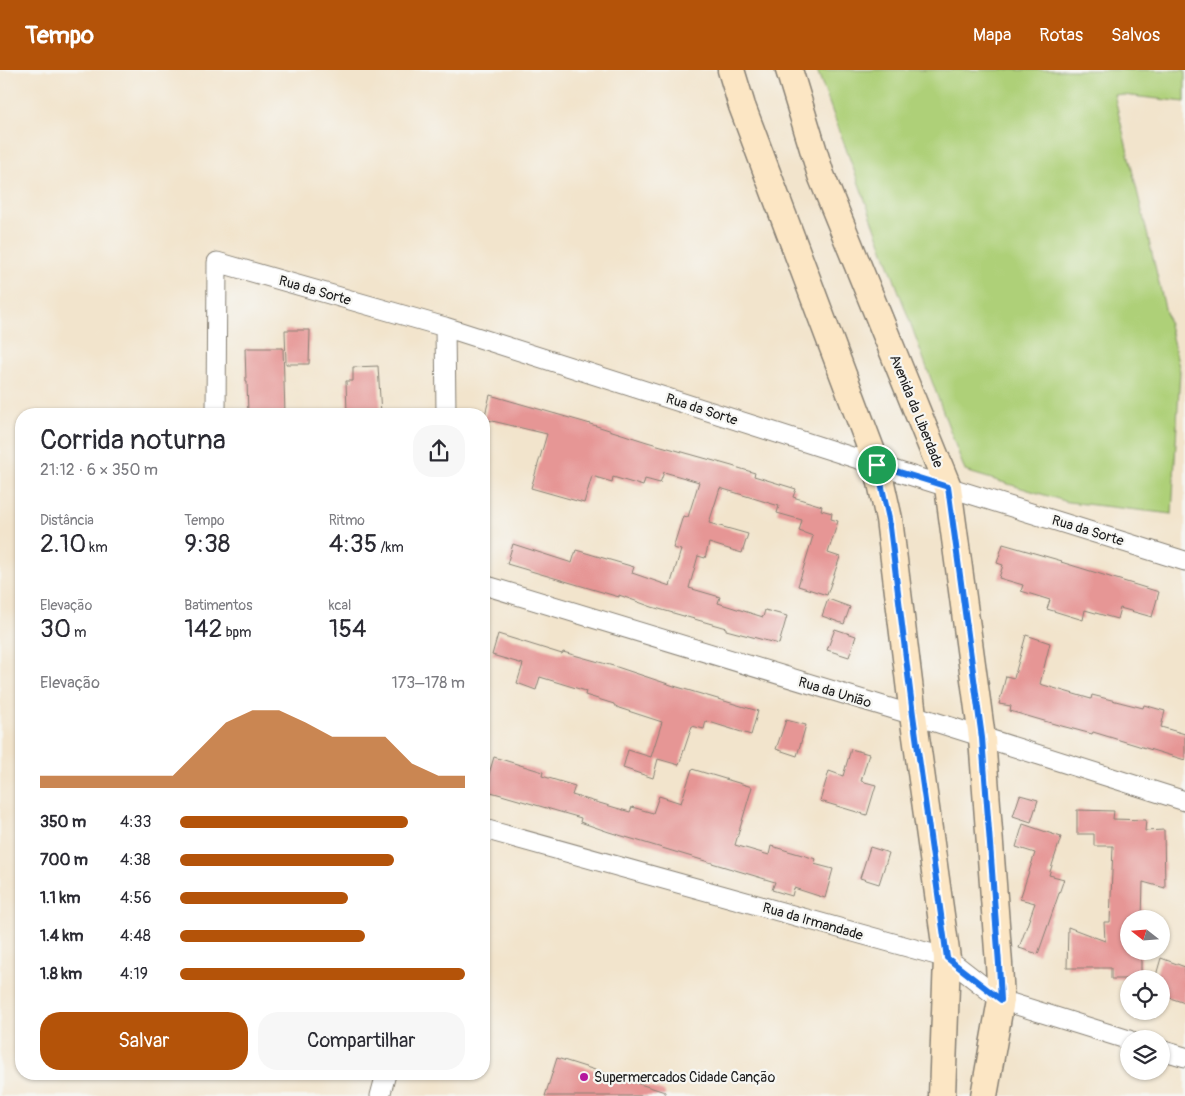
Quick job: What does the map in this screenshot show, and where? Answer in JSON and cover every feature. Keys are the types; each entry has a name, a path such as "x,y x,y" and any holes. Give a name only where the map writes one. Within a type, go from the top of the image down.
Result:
{"street":[{"path":"731,70 746,115 877,465 889,519 913,715 947,958 942,1096"},
{"name":"Avenida da Liberdade","path":"789,70 821,175 948,487 982,738 1001,1000 984,1096"},
{"name":"Rua da Sorte","path":"216,408 217,262 445,327 1185,561"},
{"path":"445,327 446,408"},
{"name":"Rua da União","path":"490,587 913,715 1185,801"},
{"name":"Rua da Irmandade","path":"490,831 947,958 1001,1000 1120,1037"},
{"path":"1170,1053 1185,1057"},
{"path":"380,1096 384,1080"}],"green space":[{"path":"817,70 1185,70 1185,102 1114,94 1180,371 1172,514 1068,502 965,471"}],"building":[{"path":"285,330 310,330 309,364 286,364"},
{"path":"245,348 283,348 285,408 248,408"},
{"path":"378,366 381,408 347,408 346,381 353,381 353,367"},
{"path":"490,395 755,473 754,476 796,489 793,497 822,506 821,510 832,513 831,519 838,521 828,553 840,557 827,595 798,586 813,536 799,531 802,520 777,513 779,506 720,488 709,523 748,534 742,553 709,543 705,558 698,556 689,588 720,597 718,603 763,617 765,610 787,616 779,644 726,630 726,628 652,607 619,595 619,597 507,564 513,544 572,563 576,550 634,567 632,573 670,586 681,550 673,548 683,516 688,517 699,482 664,472 660,483 645,479 643,486 613,477 612,482 592,476 584,503 531,488 547,434 490,420 490,408 487,408"},
{"path":"1003,544 1159,592 1152,617 1120,608 1117,619 1085,610 1083,620 1047,609 1050,600 1021,591 1023,585 999,578 1003,565 997,563"},
{"path":"828,599 850,607 844,624 822,616"},
{"path":"835,629 856,636 849,657 827,650"},
{"path":"498,634 562,654 563,652 617,667 758,711 751,735 706,721 704,729 692,726 679,765 658,759 653,778 623,768 628,750 651,757 662,722 585,695 586,691 540,677 536,690 517,683 523,664 492,655"},
{"path":"1026,635 1050,643 1040,684 1091,699 1092,695 1143,708 1144,705 1165,711 1161,727 1185,734 1185,760 1093,732 1092,734 1010,711 1011,706 999,704 1006,676 1014,678"},
{"path":"786,720 806,725 797,756 776,749"},
{"path":"851,749 869,754 861,781 876,785 867,815 820,801 829,771 843,776"},
{"path":"494,757 543,772 542,776 575,786 572,795 630,812 632,807 653,813 659,796 681,803 692,769 752,787 735,845 769,855 771,846 816,859 814,864 833,869 825,898 794,888 792,896 772,890 775,882 609,832 580,822 581,818 490,792 490,770"},
{"path":"1020,795 1038,800 1031,822 1013,816"},
{"path":"1077,810 1114,811 1113,819 1146,820 1145,831 1164,830 1165,888 1143,882 1142,910 1120,910 1120,960 1141,960 1141,970 1120,970 1120,979 1111,979 1111,968 1067,968 1068,927 1105,941 1104,922 1110,922 1113,846 1094,846 1094,834 1077,834"},
{"path":"1023,824 1061,837 1049,875 1064,879 1038,954 1019,948 1035,903 1020,899 1035,853 1016,847"},
{"path":"870,847 889,853 879,884 860,878"},
{"path":"1160,960 1166,960 1185,967 1185,1003 1170,998 1170,970 1158,970"},
{"name":"Supermercados Cidade Canção","path":"557,1058 665,1092 665,1096 545,1096"}],"place":[{"name":"Supermercados Cidade Canção","path":"584,1077"}],"route":[{"path":"877,465 948,487 982,738 1001,1000 947,958 913,715 889,519 877,465"}]}
